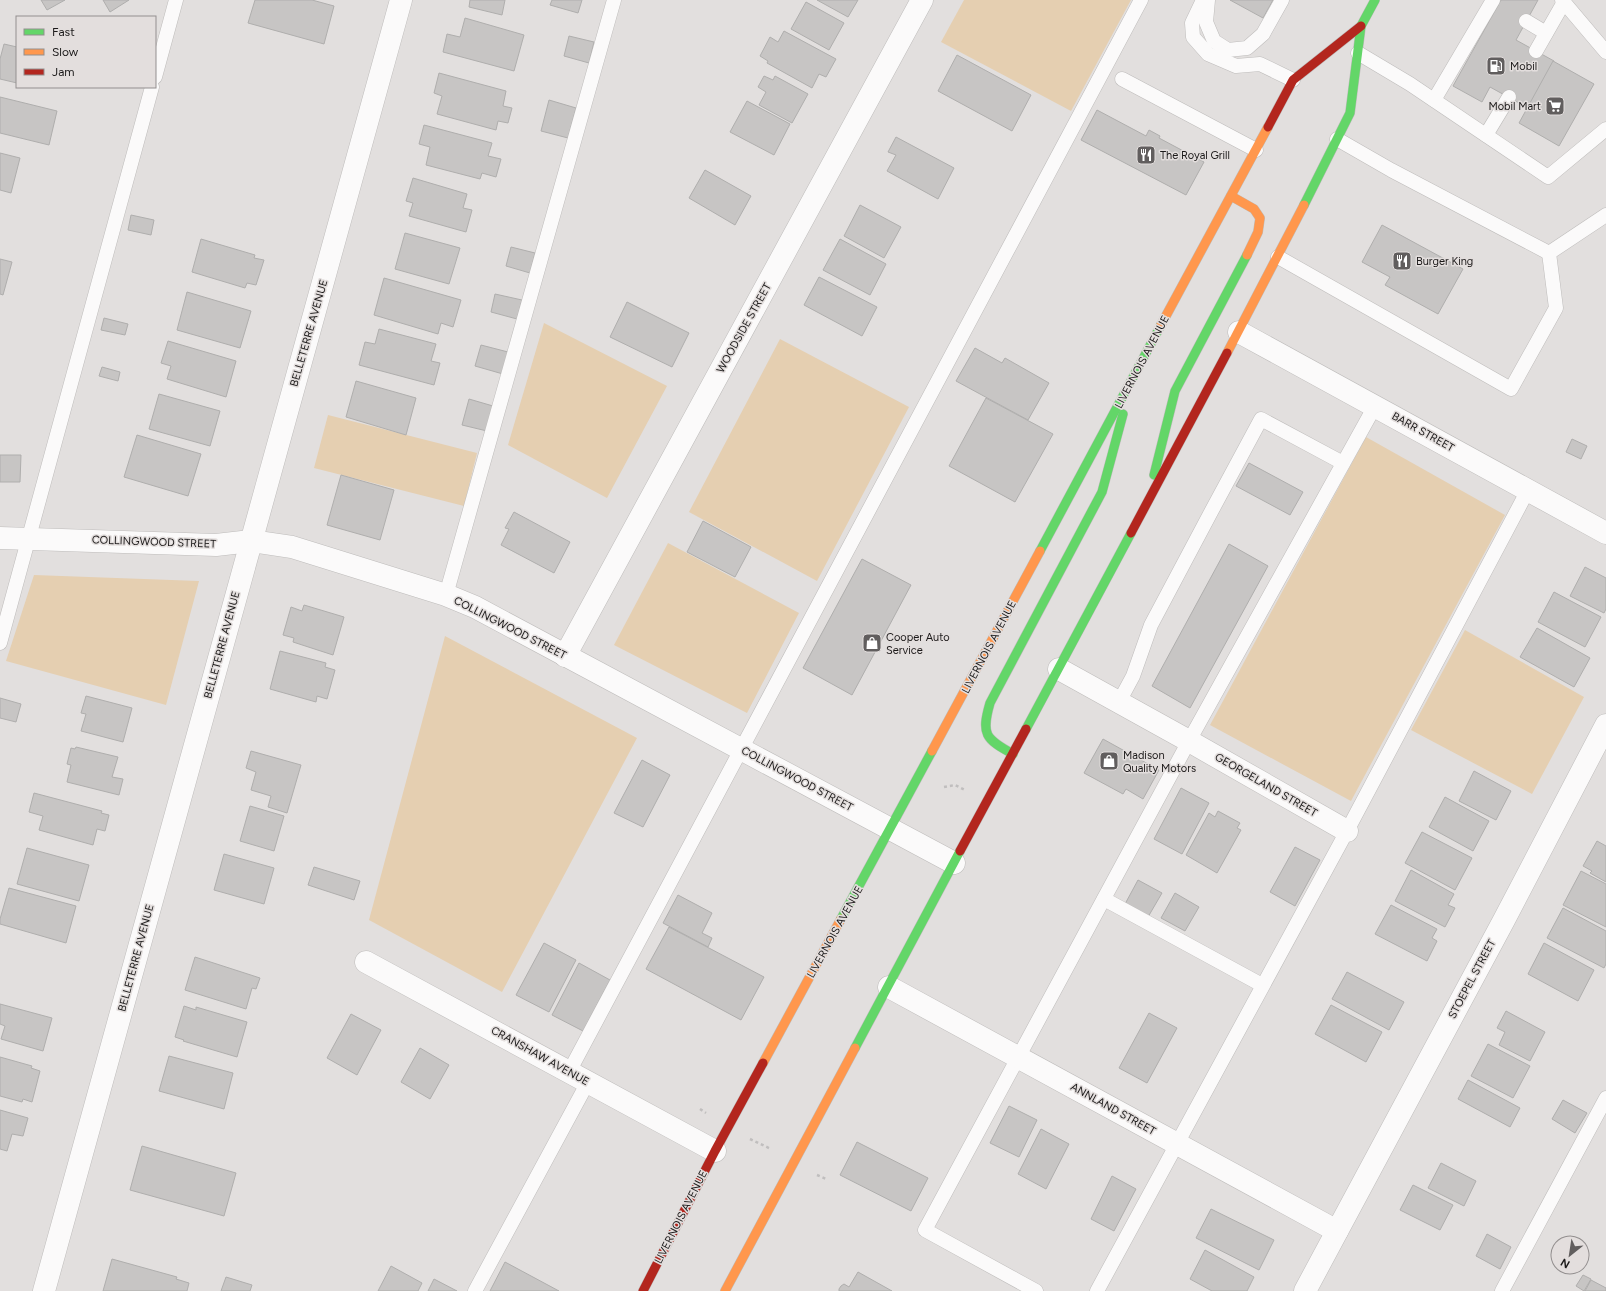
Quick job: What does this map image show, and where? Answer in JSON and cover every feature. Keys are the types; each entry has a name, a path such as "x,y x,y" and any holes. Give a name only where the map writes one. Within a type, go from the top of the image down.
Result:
{"main road":[{"name":"LIVERNOIS AVENUE","path":"725,1291 889,987 1278,257 1350,113 1362,26 1375,0"},
{"name":"LIVERNOIS AVENUE","path":"643,1291 715,1151 891,830 1293,80 1362,26"},
{"path":"1147,504 1174,391 1254,243 1260,229 1260,216 1258,212 1254,208 1231,196"},
{"path":"1013,754 995,744 987,734 985,728 990,703 1102,492 1132,380"}],"street":[{"name":"BELLETERRE AVENUE","path":"44,1291 401,0"},
{"name":"WOODSIDE STREET","path":"565,656 922,0"},
{"name":"BARR STREET","path":"1239,332 1606,533"},
{"name":"COLLINGWOOD STREET","path":"0,538 216,545 251,541 292,547 446,596 475,607 954,863"},
{"name":"GEORGELAND STREET","path":"1059,669 1347,831"},
{"name":"STOEPEL STREET","path":"1305,1291 1606,726"},
{"name":"CRANSHAW AVENUE","path":"366,962 715,1151"},
{"name":"ANNLAND STREET","path":"889,987 1337,1231"}],"lane":[{"path":"156,73 176,0"},
{"path":"446,596 614,0"},
{"path":"475,1291 579,1077 742,750 1142,0"},
{"path":"1203,0 1192,23 1192,37 1208,54 1236,66 1260,64 1293,80"},
{"path":"1208,0 1206,22 1214,41 1228,50 1247,48 1263,34 1282,0"},
{"path":"1536,50 1563,1 1606,52"},
{"path":"1434,100 1462,61 1494,3"},
{"path":"1526,21 1546,33"},
{"path":"1358,53 1434,100 1548,177 1606,129"},
{"path":"1122,79 1256,150"},
{"path":"0,643 30,539 152,88"},
{"path":"1486,136 1509,97"},
{"path":"1337,139 1391,170 1549,253"},
{"path":"1549,253 1606,215"},
{"path":"1278,257 1511,389 1556,308 1549,253"},
{"path":"1036,1291 925,1230 1189,741 1375,406"},
{"path":"1119,702 1133,676 1151,625 1261,419 1343,463"},
{"path":"1097,1291 1347,831 1528,490"},
{"path":"1104,899 1262,985"},
{"path":"1502,1291 1606,1098"}],"path":[{"path":"940,788 955,785 969,792"},
{"path":"751,1139 763,1146"}],"shaded area":[{"path":"964,0 1131,0 1071,111 941,42"},
{"path":"544,323 667,386 607,498 508,445"},
{"path":"780,339 909,407 817,581 689,512"},
{"path":"328,415 477,453 464,506 314,468"},
{"path":"1366,437 1505,515 1351,801 1210,725"},
{"path":"668,543 799,613 747,713 614,645"},
{"path":"34,575 199,581 166,705 6,661"},
{"path":"1465,630 1584,697 1532,794 1411,730"},
{"path":"445,636 637,738 502,992 369,920"}],"building":[{"path":"41,0 65,0 47,10"},
{"path":"103,0 129,0 110,12"},
{"path":"255,0 312,0 334,6 324,44 248,23"},
{"path":"470,0 505,0 502,15 469,7"},
{"path":"552,0 582,0 578,13 550,5"},
{"path":"817,0 858,0 848,17"},
{"path":"1230,0 1273,0 1263,18"},
{"path":"1501,0 1538,0 1516,40 1554,61 1528,108 1490,87 1482,102 1453,86"},
{"path":"806,2 844,23 829,50 791,29"},
{"path":"465,18 524,35 514,71 443,52 447,34 460,37"},
{"path":"784,31 836,59 826,77 819,74 812,88 767,63 768,61 760,56 770,37 778,42"},
{"path":"569,36 594,42 589,63 564,56"},
{"path":"4,44 16,47 16,83 0,79 0,59"},
{"path":"957,55 1031,95 1012,131 938,91"},
{"path":"1553,61 1594,84 1559,146 1519,123"},
{"path":"439,73 506,91 503,106 512,108 508,123 498,121 496,130 437,114 442,96 434,93"},
{"path":"764,76 773,80 775,76 808,94 792,123 759,105 766,92 758,87"},
{"path":"0,97 57,111 49,145 0,133"},
{"path":"549,100 576,108 568,138 541,131"},
{"path":"747,101 790,124 774,155 730,132"},
{"path":"1097,110 1146,136 1149,130 1160,136 1159,138 1204,162 1186,195 1081,140"},
{"path":"424,125 492,143 488,156 501,159 496,177 482,173 480,179 426,165 430,147 419,144"},
{"path":"896,137 954,168 938,199 887,171 896,155 888,152"},
{"path":"0,153 20,158 11,193 0,190"},
{"path":"705,170 751,196 735,225 689,198"},
{"path":"413,178 467,194 463,208 472,210 466,232 409,216 413,203 406,201"},
{"path":"860,205 901,227 884,258 844,236"},
{"path":"131,215 154,220 151,235 128,230"},
{"path":"1382,225 1463,269 1438,314 1385,285 1390,277 1362,262"},
{"path":"405,233 460,248 449,284 395,269"},
{"path":"201,239 255,255 254,258 264,260 256,285 247,283 245,288 192,272"},
{"path":"840,239 886,264 870,295 823,270"},
{"path":"511,247 535,253 530,273 506,266"},
{"path":"0,259 12,262 3,295 0,294"},
{"path":"819,277 877,307 862,336 804,305"},
{"path":"384,278 461,300 453,327 441,323 438,334 374,315"},
{"path":"187,292 251,311 240,348 177,330"},
{"path":"495,294 522,300 517,319 491,312"},
{"path":"627,302 689,333 672,367 610,337"},
{"path":"104,318 128,324 125,335 101,330"},
{"path":"379,329 436,344 431,361 440,363 434,385 359,365 365,342 375,344"},
{"path":"168,341 236,361 226,397 167,379 171,366 161,363"},
{"path":"481,345 508,352 503,374 475,366"},
{"path":"975,348 1002,363 1005,358 1049,383 1028,420 956,381"},
{"path":"102,367 120,372 118,381 99,376"},
{"path":"356,381 416,398 406,435 346,417"},
{"path":"159,394 220,411 210,446 149,429"},
{"path":"986,398 1053,434 1015,502 949,466"},
{"path":"469,399 493,406 487,431 462,425"},
{"path":"137,435 201,454 188,496 124,477"},
{"path":"1572,439 1587,446 1581,459 1566,452"},
{"path":"0,455 21,455 20,482 0,482"},
{"path":"1249,463 1303,492 1290,515 1236,486"},
{"path":"341,475 394,490 380,540 327,525"},
{"path":"514,512 570,542 554,573 501,545 509,529 505,528"},
{"path":"703,521 751,547 735,577 687,552"},
{"path":"1229,544 1268,566 1190,708 1152,686"},
{"path":"862,559 911,585 852,695 803,668"},
{"path":"1585,567 1606,578 1606,609 1604,613 1570,596"},
{"path":"1554,592 1601,617 1585,647 1538,622"},
{"path":"304,605 344,617 333,655 293,642 294,638 283,635 291,607 302,611"},
{"path":"1537,628 1590,658 1574,687 1520,657"},
{"path":"280,651 326,663 325,667 335,670 327,699 317,696 316,702 270,689"},
{"path":"86,696 132,708 123,742 81,731 86,714 81,713"},
{"path":"0,698 21,704 16,722 0,718"},
{"path":"1103,739 1159,770 1143,799 1126,789 1123,794 1084,773"},
{"path":"76,747 118,757 112,777 123,779 119,795 67,782 71,765 67,764 71,748 75,749"},
{"path":"251,751 301,765 287,813 268,807 271,796 251,790 256,772 246,768"},
{"path":"642,760 670,775 643,827 614,813"},
{"path":"1474,771 1511,791 1496,820 1459,801"},
{"path":"1181,788 1209,803 1182,854 1154,839"},
{"path":"34,793 102,811 101,813 109,815 105,831 97,829 93,845 39,830 43,816 29,812"},
{"path":"1445,797 1489,821 1473,851 1429,827"},
{"path":"250,806 284,816 274,851 240,841"},
{"path":"1218,811 1240,823 1237,828 1241,830 1217,873 1186,855 1209,813 1215,817"},
{"path":"1422,832 1472,858 1455,890 1405,863"},
{"path":"1597,841 1606,846 1606,882 1590,873 1592,871 1583,866"},
{"path":"1295,847 1320,860 1295,906 1270,892"},
{"path":"27,848 89,865 79,901 17,884"},
{"path":"224,854 274,868 264,904 214,890"},
{"path":"314,867 360,881 354,900 308,885"},
{"path":"1411,870 1454,894 1448,905 1455,908 1445,927 1395,901"},
{"path":"1581,871 1606,884 1606,927 1563,905"},
{"path":"1138,880 1162,893 1148,917 1125,904"},
{"path":"9,888 76,906 66,943 0,924 0,919"},
{"path":"1175,893 1199,907 1185,931 1161,918"},
{"path":"678,895 712,913 702,933 712,938 708,947 663,923"},
{"path":"1391,905 1437,929 1432,938 1437,941 1427,961 1375,934"},
{"path":"1563,908 1606,931 1606,964 1604,968 1547,938"},
{"path":"669,927 764,977 741,1020 646,969"},
{"path":"544,943 576,960 549,1012 516,995"},
{"path":"1544,943 1594,970 1578,1001 1528,974"},
{"path":"195,957 260,978 256,989 252,988 246,1009 185,990"},
{"path":"579,963 610,980 583,1031 552,1015"},
{"path":"1347,972 1404,1002 1389,1030 1332,999"},
{"path":"0,1004 52,1018 43,1051 1,1039 5,1026 0,1024"},
{"path":"1331,1005 1382,1032 1366,1062 1315,1034"},
{"path":"184,1006 196,1010 196,1007 247,1022 237,1057 183,1041 184,1040 175,1037"},
{"path":"1506,1011 1545,1032 1530,1061 1499,1045 1505,1032 1497,1028"},
{"path":"1149,1013 1177,1028 1147,1083 1119,1068"},
{"path":"351,1014 381,1030 357,1075 327,1058"},
{"path":"1488,1044 1530,1066 1513,1098 1471,1076"},
{"path":"420,1048 449,1065 430,1099 401,1082"},
{"path":"169,1056 233,1073 224,1109 159,1091"},
{"path":"0,1057 32,1066 31,1068 40,1071 32,1102 23,1099 22,1102 0,1096"},
{"path":"1468,1080 1520,1108 1510,1127 1458,1099"},
{"path":"1563,1100 1587,1113 1575,1133 1552,1119"},
{"path":"1009,1106 1037,1120 1019,1157 990,1143"},
{"path":"0,1110 28,1118 23,1136 12,1134 7,1151 0,1149"},
{"path":"1041,1129 1069,1144 1046,1189 1018,1174"},
{"path":"857,1142 928,1178 911,1211 840,1175"},
{"path":"142,1146 236,1173 224,1216 130,1190"},
{"path":"1441,1163 1476,1181 1464,1206 1428,1188"},
{"path":"1112,1176 1136,1189 1114,1231 1091,1219"},
{"path":"1413,1185 1453,1205 1440,1230 1400,1210"},
{"path":"1211,1209 1274,1240 1259,1270 1196,1238"},
{"path":"1487,1234 1511,1247 1500,1269 1476,1256"},
{"path":"1205,1250 1254,1277 1247,1291 1212,1291 1190,1279"},
{"path":"112,1259 177,1277 176,1279 189,1283 187,1291 103,1291"},
{"path":"505,1262 559,1291 490,1291"},
{"path":"391,1266 422,1283 418,1291 378,1291"},
{"path":"858,1272 892,1291 839,1291 841,1286 844,1284 849,1287"},
{"path":"1583,1275 1591,1279 1584,1291 1576,1286"},
{"path":"226,1277 252,1285 250,1291 221,1291"},
{"path":"434,1279 457,1291 428,1291"},
{"path":"1591,1280 1606,1288 1606,1291 1585,1291"}],"traffic: fast":[{"path":"1304,205 1350,113 1361,26 1375,0"},
{"path":"1154,475 1175,391 1247,255"},
{"path":"1040,551 1161,325"},
{"path":"1013,754 996,744 988,734 986,722 990,703 1102,492 1123,414"},
{"path":"1026,729 1131,533"},
{"path":"841,919 932,751"},
{"path":"855,1048 960,851"}],"traffic: slow":[{"path":"1161,325 1268,127"},
{"path":"1231,196 1254,209 1260,218 1258,232 1247,255"},
{"path":"1227,353 1304,205"},
{"path":"932,751 1040,551"},
{"path":"763,1063 841,919"},
{"path":"725,1291 855,1048"}],"traffic: jam":[{"path":"1268,127 1293,80 1361,26"},
{"path":"1131,533 1227,353"},
{"path":"960,851 1026,729"},
{"path":"643,1291 715,1151 763,1063"}],"place":[{"name":"Mobil","path":"1496,66"},
{"name":"Mobil Mart","path":"1555,106"},
{"name":"The Royal Grill","path":"1146,155"},
{"name":"Burger King","path":"1402,261"},
{"name":"Cooper Auto Service","path":"872,643"},
{"name":"Madison Quality Motors","path":"1109,761"}]}
